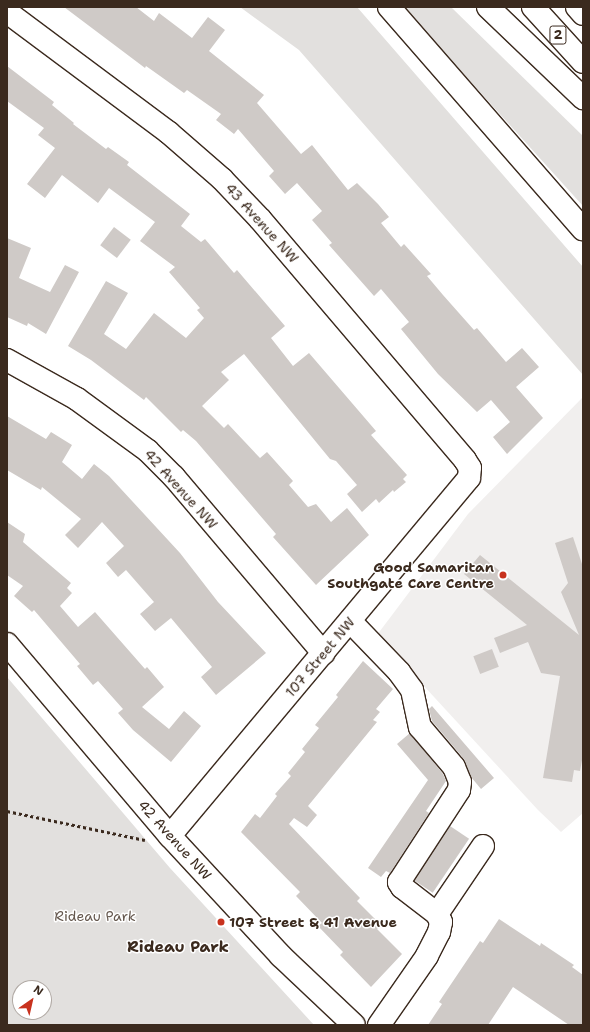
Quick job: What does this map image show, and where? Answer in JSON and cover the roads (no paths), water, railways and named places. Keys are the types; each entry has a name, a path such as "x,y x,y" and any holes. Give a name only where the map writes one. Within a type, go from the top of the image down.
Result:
{"main road":[{"path":"389,7 583,229"},
{"path":"488,7 583,98"},
{"name":"2","path":"533,7 583,62"},
{"name":"2","path":"577,7 583,14"},
{"name":"43 Avenue NW","path":"7,12 168,132 244,200 465,460 470,468 469,478"},
{"name":"42 Avenue NW","path":"7,360 38,376 77,400 148,451 174,477 323,653"},
{"name":"107 Street NW","path":"162,839 323,653 469,478"},
{"path":"350,621 399,672 412,690 420,727 458,775 459,790 399,882 402,887 437,914 440,922 431,950 379,1025"},
{"name":"42 Avenue NW","path":"7,644 162,839 281,956 354,1025"},
{"path":"437,914 483,846"}],"place":[{"name":"Good Samaritan Southgate Care Centre","path":"503,575"},
{"name":"107 Street & 41 Avenue","path":"221,922"}],"district":[{"name":"Rideau Park","path":"178,947"}]}
